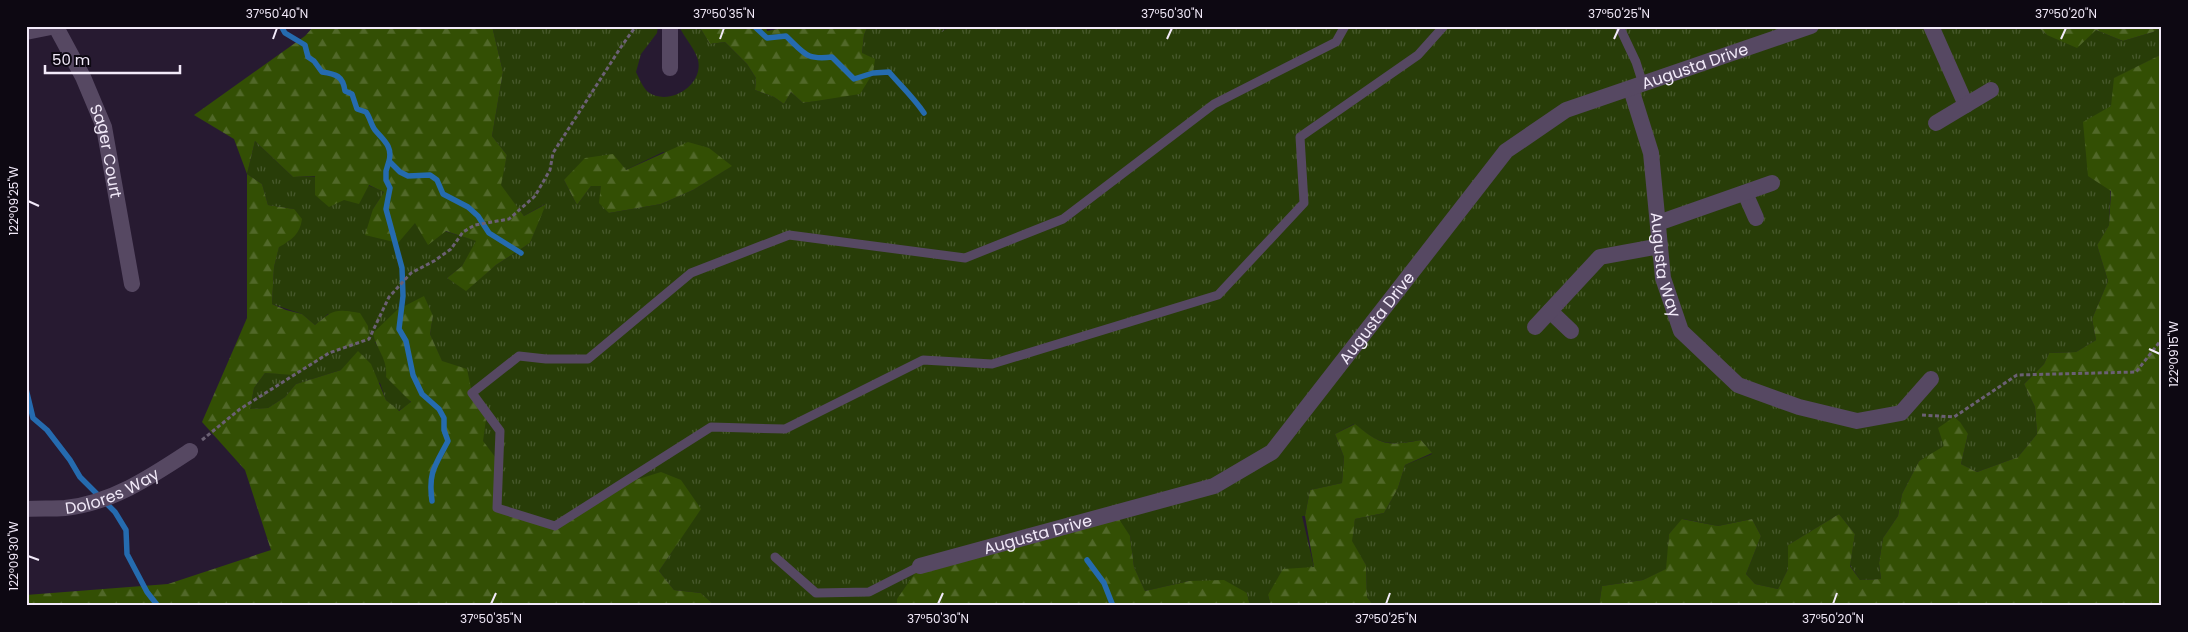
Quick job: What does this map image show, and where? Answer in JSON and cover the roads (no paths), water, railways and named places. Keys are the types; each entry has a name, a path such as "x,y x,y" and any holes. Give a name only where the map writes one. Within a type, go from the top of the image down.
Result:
{"street":[{"path":"670,26 670,68"},
{"name":"Augusta Drive","path":"920,566 1214,486 1272,452 1506,151 1566,110 1812,26"},
{"path":"1932,26 1966,105"},
{"path":"26,32 56,27"},
{"name":"Sager Court","path":"56,27 83,77 104,127 132,284"},
{"name":"Augusta Way","path":"1637,86 1651,153 1663,278 1681,331 1738,385 1799,407 1857,421 1901,413 1931,379"},
{"path":"1936,123 1992,90"},
{"path":"1658,223 1772,184"},
{"path":"1745,193 1756,218"},
{"path":"1536,326 1600,257 1660,246"},
{"path":"1550,311 1571,331"},
{"name":"Dolores Way","path":"26,509 66,508 111,496 153,475 190,451"}],"lane":[{"path":"1345,26 1336,42 1214,104 1063,219 974,255 965,258 789,235 691,273 588,359 546,359 519,356 472,393 500,431 497,508 555,526 710,427 785,428 923,360 992,364 1218,295 1304,203 1300,136 1418,55 1444,26"},
{"path":"1619,26 1636,62 1637,86"},
{"path":"775,557 816,592 869,592 920,566"}],"waterway":[{"path":"281,26 285,33 305,45 308,57 314,61 322,72 335,75 341,79 345,91 352,94 357,109 366,112 369,116 374,128 390,151 389,161 400,172 408,176 430,175 437,180 443,194 468,207 478,216 489,233 521,253"},
{"path":"754,26 767,38 786,36 802,51 811,56 817,58 832,57 854,79 873,73 889,72 924,113"},
{"path":"389,161 386,180 390,188 386,209 402,268 403,296 399,329 406,341 413,375 422,394 439,409 444,418 444,430 448,441 436,463 432,476 432,501"},
{"path":"26,389 33,418 47,430 70,460 80,477 115,512 126,530 127,554 147,592 158,606"},
{"path":"1087,560 1104,583 1113,606"}]}
